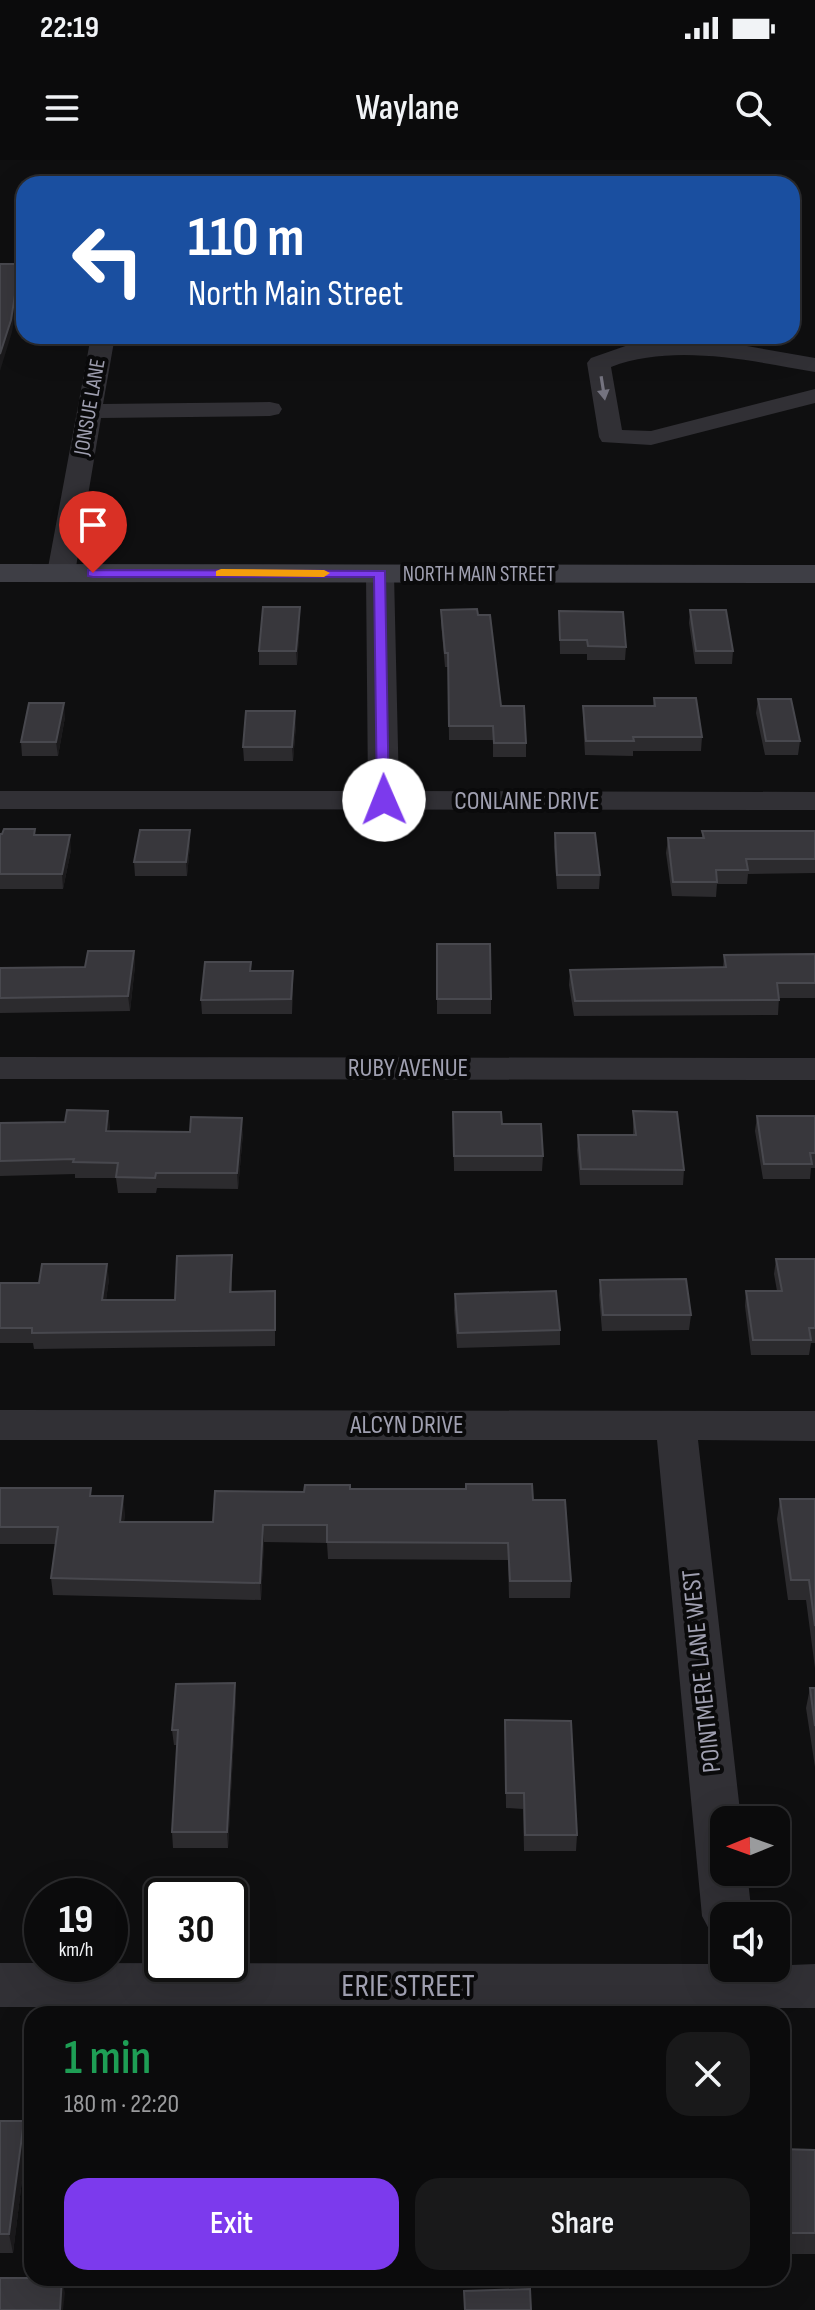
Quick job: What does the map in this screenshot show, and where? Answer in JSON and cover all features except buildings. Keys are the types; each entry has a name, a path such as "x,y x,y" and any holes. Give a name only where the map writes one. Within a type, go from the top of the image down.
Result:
{"main road":[{"name":"NORTH MAIN STREET","path":"0,573 815,574"}],"street":[{"name":"JONSUE LANE","path":"61,573 102,344"},
{"path":"815,365 730,350 634,350 599,363 611,437 651,438 815,396"},
{"path":"90,411 270,409"},
{"path":"380,574 384,800"},
{"name":"CONLAINE DRIVE","path":"0,800 815,801"},
{"name":"RUBY AVENUE","path":"0,1068 815,1069"},
{"name":"ALCYN DRIVE","path":"0,1425 815,1426"},
{"name":"POINTMERE LANE WEST","path":"676,1426 726,1902"},
{"name":"ERIE STREET","path":"0,1985 710,1977"},
{"name":"ERIE STREET","path":"779,1982 815,1986"}],"slow traffic":[{"path":"221,573 324,573"}],"route":[{"path":"93,573 380,574 384,800"}]}
